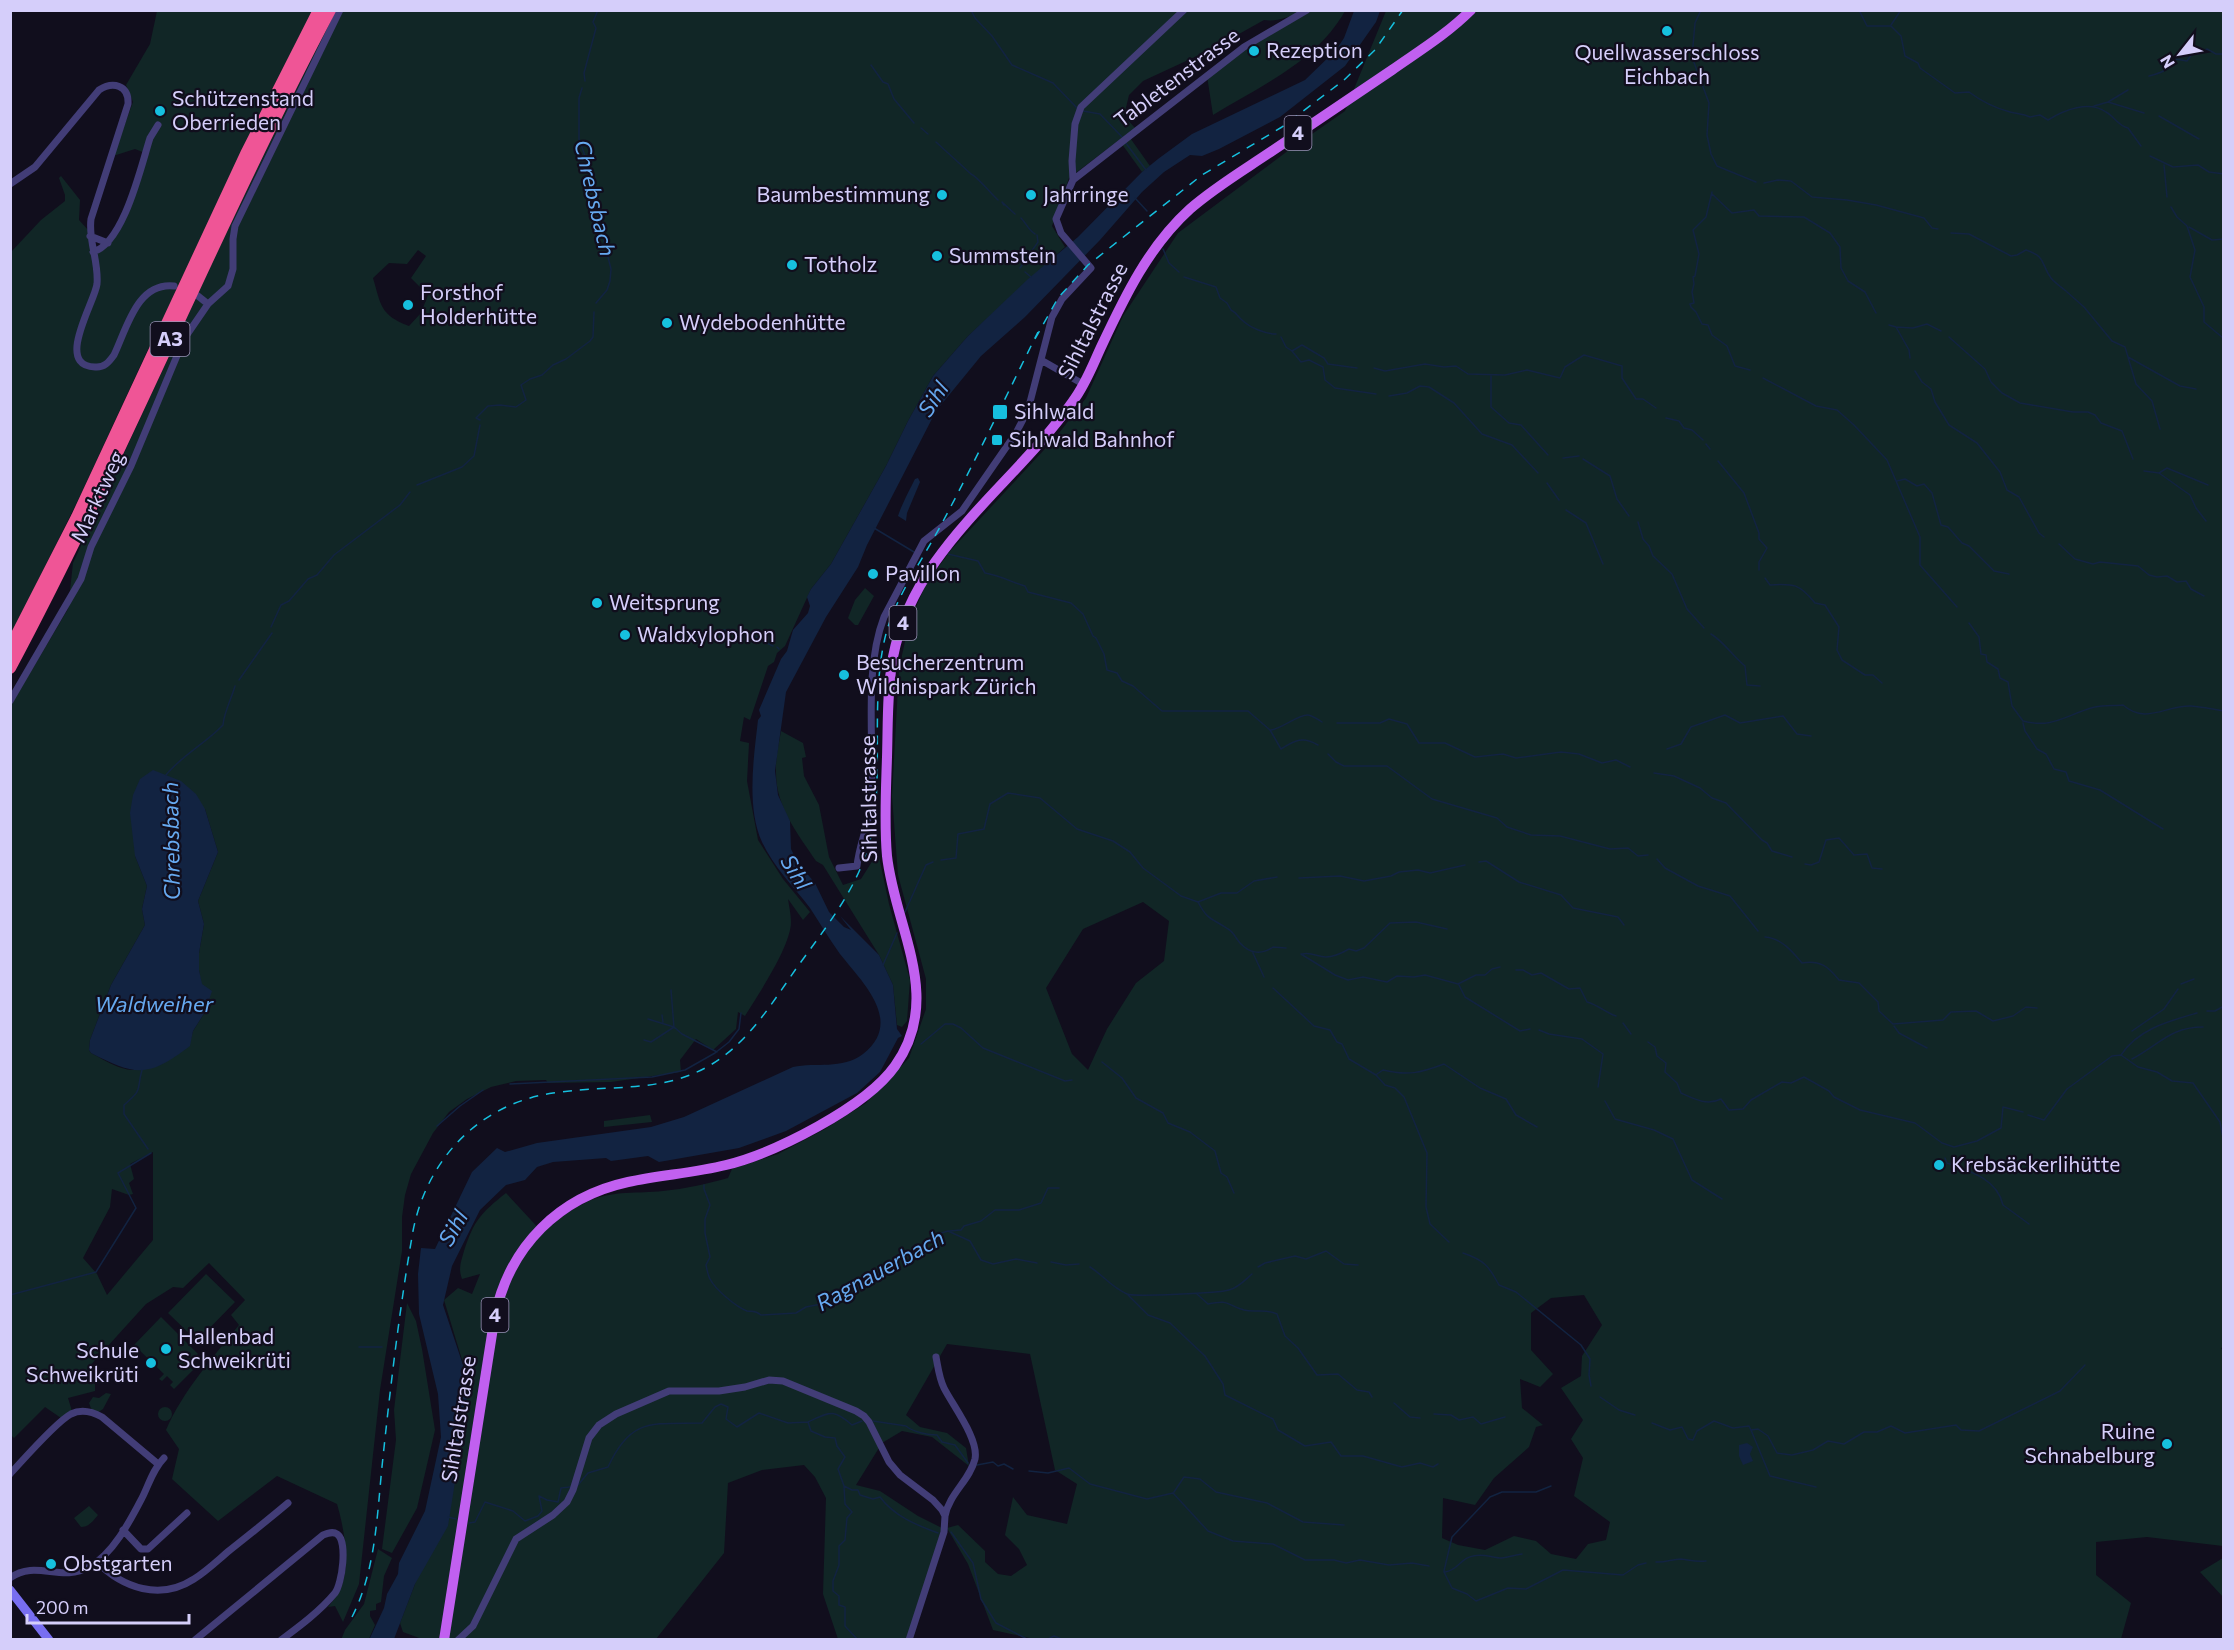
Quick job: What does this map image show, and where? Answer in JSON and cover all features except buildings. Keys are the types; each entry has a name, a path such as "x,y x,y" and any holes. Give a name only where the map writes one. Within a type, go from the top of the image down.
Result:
{"highway":[{"name":"A3","path":"10,648 76,517 246,153 319,10"},
{"name":"A3","path":"10,668 83,526 256,155 330,10"}],"main road":[{"name":"Sihltalstrasse","path":"444,1640 495,1315 506,1279 528,1241 560,1211 600,1190 631,1181 727,1165 754,1157 782,1144 836,1115 864,1096 886,1077 903,1054 913,1027 917,998 913,962 892,886 886,836 888,702 893,658 899,634 915,593 938,556 1074,400 1140,271 1159,242 1184,215 1219,187 1437,39 1471,10"},
{"path":"10,1590 49,1640"}],"street":[{"name":"Marktweg","path":"10,701 74,592 91,547 131,466 184,339 208,304 228,286 233,269 232,239 235,226 340,10"},
{"path":"839,868 856,866 870,815 874,661 884,617 924,541 962,511 1016,433 1028,410 1052,317 1062,299 1091,268 1066,240 1056,219 1073,180 1075,124 1081,107 1184,10"},
{"name":"Tabletenstrasse","path":"1073,180 1244,47 1307,10"},
{"path":"10,184 35,167 99,90 106,85 120,86 127,95 128,104 94,207 90,236 98,272 97,286 77,340 78,356 92,367 100,367 108,363 144,295 154,288 164,285 174,286"},
{"path":"93,252 108,243 122,220 150,138 158,125"},
{"path":"90,236 108,243"},
{"path":"198,296 208,304"},
{"path":"1041,360 1083,384"},
{"path":"909,1640 944,1532 945,1516 951,1498 972,1467 975,1449 972,1439 943,1386 936,1357"},
{"path":"458,1640 473,1626 516,1539 567,1502 589,1438 599,1425 616,1413 669,1391 719,1391 770,1380 794,1384 864,1416 894,1468 933,1500 945,1516"},
{"path":"10,1474 60,1423 78,1412 95,1413 102,1417 158,1464"},
{"path":"10,1578 31,1569 59,1574 72,1573 98,1562 123,1530 158,1464 164,1458"},
{"path":"933,1500 940,1502 951,1498"},
{"path":"98,1562 115,1579 132,1587 154,1590 173,1588 193,1580 288,1503"},
{"path":"123,1530 141,1549 148,1550 187,1512"},
{"path":"195,1640 323,1535 331,1532 337,1534 343,1547 341,1580 337,1590 312,1615 281,1640"}],"green space":[{"path":"157,11 1302,11 1283,18 1264,20 1214,48 1143,81 1129,95 1124,116 1136,129 1128,135 1150,166 1142,172 1119,140 1069,178 1052,226 1065,247 968,336 933,376 831,564 811,589 785,646 777,653 774,662 768,666 750,720 744,717 740,741 749,743 747,781 758,840 783,879 810,912 803,920 788,899 791,922 786,944 745,1016 738,1012 736,1029 713,1050 696,1039 680,1060 681,1072 611,1082 516,1081 491,1087 467,1099 449,1112 433,1133 411,1174 405,1195 402,1217 402,1251 380,1390 359,1584 343,1622 335,1606 328,1607 339,1592 345,1572 346,1548 337,1504 277,1476 218,1521 172,1479 179,1449 166,1430 190,1388 239,1325 231,1315 245,1300 209,1263 183,1288 173,1287 146,1304 87,1369 95,1382 95,1391 68,1398 72,1411 61,1418 45,1407 14,1438 11,1435 11,705 68,609 73,563 170,354 150,345 80,496 11,635 11,252 41,220 65,201 59,178 61,176 80,200 79,220 89,231 93,252 118,229 145,153 135,149 113,156 133,102 126,85 150,44","holes":["418,250 426,256 411,278 428,295 421,313 409,326 392,318 383,308 373,278 389,263 407,264","205,809 218,852 198,901 204,924 199,953 199,970 205,1012 193,1031 189,1046 157,1064 130,1070 110,1063 89,1050 90,1040 111,985 145,925 142,909 147,886 135,856","153,1152 153,1240 107,1295 97,1274 83,1258 110,1207 112,1189 129,1195 133,1194 129,1183 134,1179 130,1164"]},
{"path":"1308,11 1345,11 1333,29 1304,58 1268,83 1213,115 1207,76 1245,47"},
{"path":"1386,11 2223,11 2224,1347 2221,1348 2224,1353 2223,1546 2147,1537 2096,1542 2096,1575 2131,1603 2121,1639 1039,1640 993,1630 968,1564 947,1528 958,1525 985,1551 985,1562 998,1574 1011,1576 1027,1565 1019,1549 1005,1535 1013,1497 1027,1515 1067,1524 1077,1484 1055,1470 1030,1354 947,1344 906,1415 920,1427 947,1433 966,1448 969,1466 932,1437 902,1431 882,1443 856,1485 880,1491 918,1516 942,1528 907,1639 838,1639 823,1594 826,1498 815,1477 804,1465 762,1470 728,1483 724,1553 656,1639 422,1639 403,1632 400,1623 415,1584 469,1383 444,1300 458,1288 472,1294 480,1274 462,1279 460,1268 475,1224 490,1206 506,1193 543,1233 570,1211 598,1198 617,1194 679,1189 728,1178 732,1169 778,1154 825,1129 866,1103 909,1058 926,1009 926,979 898,875 892,796 899,669 909,623 926,584 951,550 1056,437 1086,398 1123,316 1178,233 1345,111","holes":["1143,902 1169,921 1164,961 1136,983 1107,1029 1088,1070 1072,1054 1046,988 1083,929","1584,1295 1602,1325 1582,1356 1581,1376 1561,1388 1583,1420 1571,1439 1583,1458 1574,1496 1610,1522 1606,1540 1588,1544 1576,1559 1551,1554 1536,1541 1514,1536 1485,1550 1458,1545 1442,1538 1443,1498 1475,1505 1494,1478 1529,1447 1536,1427 1543,1425 1522,1408 1520,1379 1540,1387 1553,1374 1531,1350 1531,1313 1551,1298"]},
{"path":"865,588 874,596 858,625 855,625 848,618 855,600"},
{"path":"781,731 803,743 806,757 802,758 804,776 819,805 829,857 843,885 861,879 878,852 889,904 910,980 907,1021 902,1027 897,1025 893,985 879,955 823,865 816,861 802,841 784,809 776,773"},
{"path":"650,1115 652,1122 604,1127 604,1121"},
{"path":"206,1274 235,1302 197,1341 168,1313"},
{"path":"407,1303 416,1321 435,1430 417,1508 392,1553 382,1549 396,1440 394,1410"},
{"name":"Hallenbad Schweikrüti","path":"161,1317 198,1354 188,1364 193,1370 174,1389 170,1385 173,1382 167,1376 162,1381 159,1379 164,1374 134,1345"},
{"path":"106,1393 111,1394 103,1409 97,1413 92,1411 89,1403 93,1397 99,1398"},
{"path":"165,1407 170,1409 172,1414 170,1419 165,1421 160,1419 158,1414 160,1409"},
{"path":"89,1506 98,1515 89,1525 81,1527 74,1518"},
{"path":"378,1549 392,1558 384,1576 381,1602 376,1604 376,1610 370,1611 375,1625 369,1639 341,1640 345,1630 364,1604"},
{"path":"2223,1558 2223,1597 2200,1572"}],"water":[{"name":"Sihl","path":"1354,11 1380,11 1376,22 1345,66 1280,117 1219,149 1202,156 1190,155 1164,172 1142,192 1100,240 1025,317 981,356 936,411 858,567 826,617 786,692 775,771 778,795 790,821 791,849 798,863 815,883 829,912 844,927 851,930 840,916 879,955 893,985 897,1029 902,1036 898,1038 880,1072 857,1093 786,1131 739,1148 659,1162 648,1156 611,1161 606,1158 553,1162 537,1167 525,1180 506,1185 480,1210 452,1266 443,1305 469,1383 448,1526 415,1584 394,1639 369,1640 384,1608 387,1594 398,1574 399,1563 425,1511 441,1437 438,1394 419,1314 418,1274 421,1248 435,1249 472,1172 497,1148 505,1152 537,1143 651,1127 684,1117 793,1067 838,1064 855,1059 875,1041 880,1028 880,1015 868,989 836,948 810,908 778,868 762,842 754,813 753,765 758,720 761,716 759,710 781,659 787,651 793,630 808,613 810,606 807,597 831,564 933,376 968,336 1028,279 1078,237 1142,172 1158,159 1192,134 1305,80 1336,50 1344,38"},
{"path":"918,478 920,482 906,521 898,516 915,479"},
{"name":"Waldweiher","path":"153,770 181,781 196,794 205,809 218,852 198,901 204,924 199,953 199,970 202,984 212,991 205,1012 193,1031 190,1046 163,1064 142,1070 106,1061 89,1050 90,1040 111,985 145,925 142,909 147,886 135,856 130,813 133,795 140,779"},
{"path":"1747,1443 1753,1447 1750,1454 1753,1461 1743,1465 1739,1456 1739,1445"}],"waterway":[{"name":"Chrebsbach","path":"585,81 584,73 596,28 593,22 598,10"},
{"path":"971,10 1012,65 1053,83 1077,108"},
{"path":"1701,10 1695,23 1692,57 1709,103 1707,135 1711,154 1717,166 1756,182"},
{"path":"1859,10 1867,26 1891,26 1901,36 1905,56 1918,63 1920,68 1955,93 1969,92 1983,101 2010,112 2030,117 2040,115 2048,120 2077,108 2099,108 2128,128 2141,146"},
{"path":"1891,25 1901,10"},
{"path":"2149,76 2164,70 2175,59 2187,61 2192,54 2198,54 2207,49 2216,54 2224,54"},
{"path":"871,65 883,82 888,84 894,99 914,123"},
{"name":"Chrebsbach","path":"582,88 579,98 579,139 590,170 596,209 611,269 607,290 596,303"},
{"path":"2094,106 2108,102 2128,90"},
{"path":"2108,102 2144,113"},
{"path":"1083,111 1100,114 1122,137"},
{"path":"2159,116 2199,139"},
{"path":"921,128 928,134"},
{"path":"936,142 998,200"},
{"path":"1125,142 1146,170"},
{"path":"2150,156 2173,167 2198,165 2209,172 2224,174"},
{"path":"2164,165 2167,197"},
{"path":"1764,183 1778,180 1791,181 1812,197 1876,205 1924,218 1932,228 1938,229"},
{"path":"1712,192 1706,217 1693,230 1699,254 1693,277 1694,303 1690,304 1702,324 1708,325 1712,335 1727,346 1735,366 1750,370"},
{"path":"1712,194 1732,213 1754,210 1759,216 1804,217 1830,233 1840,247 1841,268 1848,281 1865,292 1876,313"},
{"path":"1135,198 1147,211"},
{"path":"1004,205 1002,202 1015,214"},
{"path":"2171,207 2177,217 2187,226 2195,250 2190,277 2204,307 2204,322 2223,338 2224,342"},
{"path":"1021,218 1035,234"},
{"path":"2189,227 2212,240 2224,239"},
{"path":"1951,233 1969,234 2011,256 2026,250 2037,255 2053,280 2066,291"},
{"path":"1020,268 1038,242 1037,235"},
{"path":"1163,249 1169,263 1179,272"},
{"path":"1025,272 1031,277"},
{"path":"1184,277 1216,287 1220,298 1245,323 1258,330 1276,334"},
{"path":"2067,292 2084,307 2112,341 2125,347 2128,357 2180,386 2196,389"},
{"name":"Chrebsbach","path":"480,420 476,418 488,406 516,407 526,400 521,385 542,375 553,365 566,359 590,341 593,337 594,312"},
{"path":"1896,327 1913,328 1927,324 1941,331"},
{"path":"1889,325 1896,327 1909,350 1910,358"},
{"path":"1281,337 1286,347 1292,351 1302,345 1324,358 1328,364 1357,368"},
{"path":"1949,337 1985,369 1991,382 2002,393 2020,403 2073,412 2088,412 2095,415 2101,423 2122,431 2133,459"},
{"path":"1292,351 1301,362 1309,360 1323,367 1325,380 1335,388 1376,394"},
{"path":"1374,368 1385,371 1425,364 1456,366 1468,374 1505,375 1527,370 1560,378 1565,367 1584,355 1622,366 1622,378 1636,399 1643,399 1656,408"},
{"path":"2128,357 2136,384 2152,401 2160,429"},
{"path":"1915,371 1922,382 1931,389 1935,402 1949,425 1977,443 2000,472 2007,490 2019,497 2039,533 2044,537"},
{"path":"1491,376 1491,407 1509,423 1521,425 1548,455"},
{"path":"1763,378 1816,406 1837,410 1887,460 1920,537 1920,565 1957,607"},
{"path":"1389,396 1407,393 1420,386 1429,387 1454,403 1482,434 1512,445 1538,473"},
{"path":"1666,418 1679,421 1684,428 1692,430 1703,440"},
{"name":"Chrebsbach","path":"417,485 462,467 474,456 480,425"},
{"path":"1706,444 1710,449"},
{"path":"1563,458 1579,456"},
{"path":"1583,459 1610,476 1617,499 1629,516"},
{"path":"1718,461 1744,493 1759,533 1759,539 1767,548 1759,562 1759,570"},
{"path":"2144,471 2159,473 2167,468 2208,485"},
{"path":"2159,473 2190,495 2206,521"},
{"path":"1897,481 1905,479 1917,486 1924,484 1932,493 1941,525 1948,527 1962,543 1969,546 1994,571 2009,574"},
{"path":"1547,483 1559,500"},
{"name":"Chrebsbach","path":"271,627 281,605 289,601 308,579 317,575 334,555 400,505 410,492"},
{"path":"1566,510 1586,523 1603,564"},
{"path":"1638,522 1643,539 1653,556 1672,574 1687,609 1704,628"},
{"path":"874,528 914,552"},
{"path":"2059,544 2075,559 2093,564 2100,562 2138,566 2149,575 2167,576 2177,582 2186,581 2191,589 2204,596"},
{"path":"948,554 978,561 985,573 1025,586 1028,592 1071,603 1083,614 1096,638 1104,654 1107,670 1117,673 1122,681 1133,686 1162,711 1248,711 1270,730 1281,749 1299,740 1318,745"},
{"path":"1765,578 1770,585 1796,586 1815,603 1825,605 1839,627 1837,650 1842,660 1865,675 1873,675 1882,683"},
{"path":"1969,623 1979,637 1981,654 1986,655 1987,662 1998,669 2000,678 2008,682 2012,706 2023,721 2052,722 2095,707 2123,705 2131,711 2148,714 2182,706 2224,711"},
{"path":"724,630 743,633 745,637 753,636 773,646"},
{"name":"Chrebsbach","path":"239,680 272,633"},
{"path":"1711,634 1745,666 1747,685 1760,686"},
{"name":"Chrebsbach","path":"166,775 178,762 223,725 235,686"},
{"path":"1271,730 1304,715 1312,716 1322,722"},
{"path":"1667,749 1681,744 1691,727 1725,715 1740,723 1783,716 1797,734 1811,736"},
{"path":"1337,723 1380,723 1389,719 1407,724 1419,743 1445,743 1475,757 1503,754 1516,758 1561,752 1579,754 1602,763 1616,760 1630,767"},
{"path":"2023,723 2025,731 2037,749 2046,754 2054,769 2066,772 2069,781 2100,790 2163,829"},
{"path":"1328,754 1344,766 1387,766 1432,799 1497,818 1507,827 1531,835 1560,836 1610,849 1628,848 1638,856 1648,855"},
{"path":"1654,773 1674,776 1700,788 1712,798 1726,803 1767,843 1772,851 1792,857"},
{"path":"941,860 956,858 958,834 984,829 990,804 1008,793 1040,798 1077,829 1113,841 1130,852 1143,868 1181,896 1198,902 1208,916 1230,930 1248,949 1260,952 1273,947 1286,948"},
{"path":"1805,864 1811,865 1819,862 1826,840 1839,838 1854,855 1867,854 1872,868 1882,869"},
{"path":"1657,859 1665,868 1698,886 1730,896 1758,931"},
{"path":"1479,862 1486,861 1519,882 1561,895 1573,908 1618,917 1624,925"},
{"path":"905,912 926,865 933,862"},
{"path":"1299,878 1340,876 1364,881 1391,876 1399,872 1418,870 1430,873 1465,865"},
{"path":"1198,902 1221,893 1237,893 1254,881 1277,877"},
{"path":"1302,954 1326,957 1335,956 1349,949 1356,951 1364,948 1390,923 1416,922 1447,929"},
{"path":"883,965 897,933"},
{"path":"1765,937 1781,943 1802,963 1819,963 1839,980 1859,983 1878,1002 1879,1011 1893,1024 1943,1020 1951,1012 1976,1011 1993,1021 2013,1016 2026,1007 2037,1008"},
{"path":"1253,953 1264,977"},
{"path":"1301,954 1335,975 1348,980 1363,977 1387,982 1397,976 1425,975 1458,984 1500,967"},
{"path":"1516,970 1523,970 1532,975 1541,973 1569,989 1580,988 1587,1002 1616,1016"},
{"path":"2181,984 2194,979"},
{"path":"1459,985 1465,997 1520,1031 1530,1029"},
{"path":"1273,988 1314,1026 1330,1030 1337,1042 1342,1044 1349,1059 1376,1075 1385,1085 1395,1088 1404,1097 1427,1153 1426,1207 1430,1224 1449,1242"},
{"path":"2132,1031 2164,1009 2178,989"},
{"path":"671,990 674,1028"},
{"path":"2207,1011 2215,1011 2224,1006"},
{"path":"510,1084 652,1077 685,1070 729,1042 739,1029 741,1013"},
{"path":"2028,1115 2044,1120 2067,1089 2112,1056 2121,1055 2145,1032 2197,1013"},
{"path":"662,1015 663,1022"},
{"path":"648,1019 674,1027 682,1034 717,1052"},
{"path":"1623,1023 1631,1034"},
{"path":"921,1044 945,1024 953,1024 961,1028 983,1048 1065,1081 1072,1080"},
{"path":"1894,1026 1899,1033 1927,1048"},
{"path":"644,1040 651,1042 674,1027"},
{"path":"2132,1059 2173,1033 2203,1027"},
{"path":"1539,1030 1549,1034 1582,1039 1603,1054 1598,1087"},
{"path":"1648,1042 1655,1047 1657,1056 1666,1063 1665,1072 1677,1083 1681,1093 1706,1102 1721,1099 1729,1110 1743,1109 1751,1100 1782,1082 1791,1083 1804,1077 1829,1091 1834,1097 1860,1110 1915,1123 1942,1143 1954,1147 1977,1141 2001,1128 2003,1107 2023,1112"},
{"path":"2121,1055 2138,1067 2157,1072 2172,1081 2193,1083 2220,1122 2224,1143"},
{"path":"1102,1062 1122,1078 1136,1098 1163,1113 1168,1123 1190,1132 1215,1151 1221,1173 1227,1177 1234,1193"},
{"path":"1377,1074 1383,1070 1414,1073 1444,1064 1480,1088 1506,1099 1516,1115 1537,1127"},
{"name":"Chrebsbach","path":"142,1070 138,1089 124,1105 124,1114 148,1149"},
{"path":"437,1126 483,1090"},
{"path":"1605,1101 1615,1119 1654,1130 1673,1139 1692,1180 1722,1199"},
{"name":"Chrebsbach","path":"10,1295 96,1272 136,1208 118,1173 151,1153"},
{"path":"1945,1158 1947,1163 1989,1182 2000,1196 2003,1205 2029,1224"},
{"name":"Ragnauerbach","path":"704,1185 710,1205 705,1219 705,1233 710,1257 706,1265 709,1278 716,1288 732,1302 742,1309 761,1315 796,1313 806,1307 826,1303 842,1288 856,1288 869,1276 881,1273 899,1255 917,1251 932,1236 948,1231 970,1241 981,1260 993,1264 1016,1259 1037,1263"},
{"path":"949,1231 961,1230 964,1226 981,1221 995,1210 1019,1210 1041,1203 1048,1188 1059,1188"},
{"name":"Ragnauerbach","path":"1258,1267 1265,1263 1295,1256 1306,1259 1326,1251 1344,1264 1358,1265"},
{"path":"1463,1253 1481,1261 1489,1268 1499,1285 1516,1292 1581,1345 1590,1359 1591,1386"},
{"name":"Ragnauerbach","path":"1051,1262 1066,1265 1079,1264"},
{"name":"Ragnauerbach","path":"1090,1267 1116,1288 1133,1295 1229,1290 1238,1286 1252,1274"},
{"path":"1197,1294 1208,1304 1224,1302 1244,1310 1268,1311 1277,1314 1285,1336 1298,1348 1317,1375 1338,1374 1357,1390 1369,1392 1372,1397"},
{"path":"1128,1295 1148,1315 1170,1323 1205,1356 1223,1384 1225,1395 1273,1419 1278,1430 1305,1446 1331,1442 1341,1456 1363,1456 1402,1467 1420,1463 1433,1467 1438,1464"},
{"path":"359,1347 382,1347"},
{"path":"1652,1423 1670,1430 1682,1427 1688,1439 1693,1440 1697,1431 1714,1421 1733,1428 1749,1426 1751,1430 1758,1429 1768,1436 1777,1453 1792,1455 1813,1450 1828,1441 1844,1444 1864,1432 1877,1432 1891,1426 1905,1433 1956,1425 1961,1430 1979,1431 2060,1391 2085,1365"},
{"path":"1600,1397 1619,1410 1635,1415"},
{"path":"1394,1403 1410,1417 1420,1418"},
{"path":"578,1485 588,1473 608,1467 625,1439 635,1431 656,1424 702,1423 715,1407 721,1404 728,1407 726,1419 737,1427 759,1413 788,1423 808,1422 811,1431 825,1437 835,1438 837,1446 845,1457 838,1469 844,1486 845,1504 852,1512 847,1518 845,1540 839,1546 839,1565 833,1581 833,1591 839,1596 839,1605 845,1607 845,1626 858,1640"},
{"path":"808,1422 831,1413 840,1416 852,1425 862,1421"},
{"path":"1434,1414 1451,1415 1459,1420 1473,1417 1481,1424 1505,1417"},
{"path":"873,1421 906,1426 921,1433 937,1435 942,1442 955,1445 968,1463"},
{"path":"1751,1430 1770,1476 1816,1487"},
{"path":"977,1465 993,1462 998,1466 1004,1464 1013,1469"},
{"path":"1029,1471 1048,1473 1069,1468 1090,1484 1147,1499 1173,1493 1208,1531 1233,1541 1273,1544 1305,1560 1334,1560 1346,1563 1360,1560 1389,1565 1412,1563 1429,1566"},
{"path":"1174,1492 1184,1477 1200,1479 1216,1492 1267,1503 1303,1522 1344,1525"},
{"path":"844,1486 858,1490 860,1495 873,1499 880,1497 899,1515 938,1533"},
{"path":"1444,1571 1452,1537 1490,1497 1502,1492 1536,1492 1551,1486"},
{"path":"469,1523 475,1522 485,1502 513,1511 525,1521 538,1516 542,1511 539,1496 558,1502 561,1488 570,1487"},
{"path":"448,1517 456,1519"},
{"path":"951,1532 973,1563 981,1599 996,1623 1029,1640"},
{"path":"1445,1572 1473,1556 1502,1558 1522,1554"},
{"path":"1656,1562 1681,1559 1706,1561"},
{"path":"1444,1572 1452,1588 1467,1594 1476,1601 1508,1588 1526,1589 1563,1570 1623,1575 1638,1565 1646,1563"},
{"path":"1046,1640 1054,1636 1064,1640"}],"railway":[{"path":"1035,339 1058,298 1088,265 1202,175 1282,127 1344,80 1375,50 1403,10"},
{"path":"352,1617 367,1579 375,1539 408,1259 420,1205 430,1181 460,1139 502,1109 526,1099 553,1093 654,1084 700,1071 722,1057 744,1038 772,1003 839,908 860,869 868,847 876,800 878,690 883,647 888,627 905,587 954,501 1038,332"}],"place":[{"name":"Quellwasserschloss Eichbach","path":"1667,31"},
{"name":"Rezeption","path":"1254,51"},
{"name":"Schützenstand Oberrieden","path":"160,111"},
{"name":"Baumbestimmung","path":"942,195"},
{"name":"Jahrringe","path":"1031,195"},
{"name":"Summstein","path":"937,256"},
{"name":"Totholz","path":"792,265"},
{"name":"Forsthof Holderhütte","path":"408,305"},
{"name":"Wydebodenhütte","path":"667,323"},
{"name":"Sihlwald","path":"1000,412"},
{"name":"Sihlwald Bahnhof","path":"997,440"},
{"name":"Pavillon","path":"873,574"},
{"name":"Weitsprung","path":"597,603"},
{"name":"Waldxylophon","path":"625,635"},
{"name":"Besucherzentrum Wildnispark Zürich","path":"844,675"},
{"name":"Krebsäckerlihütte","path":"1939,1165"},
{"name":"Hallenbad Schweikrüti","path":"166,1349"},
{"name":"Schule Schweikrüti","path":"151,1363"},
{"name":"Ruine Schnabelburg","path":"2167,1444"},
{"name":"Obstgarten","path":"51,1564"}]}
